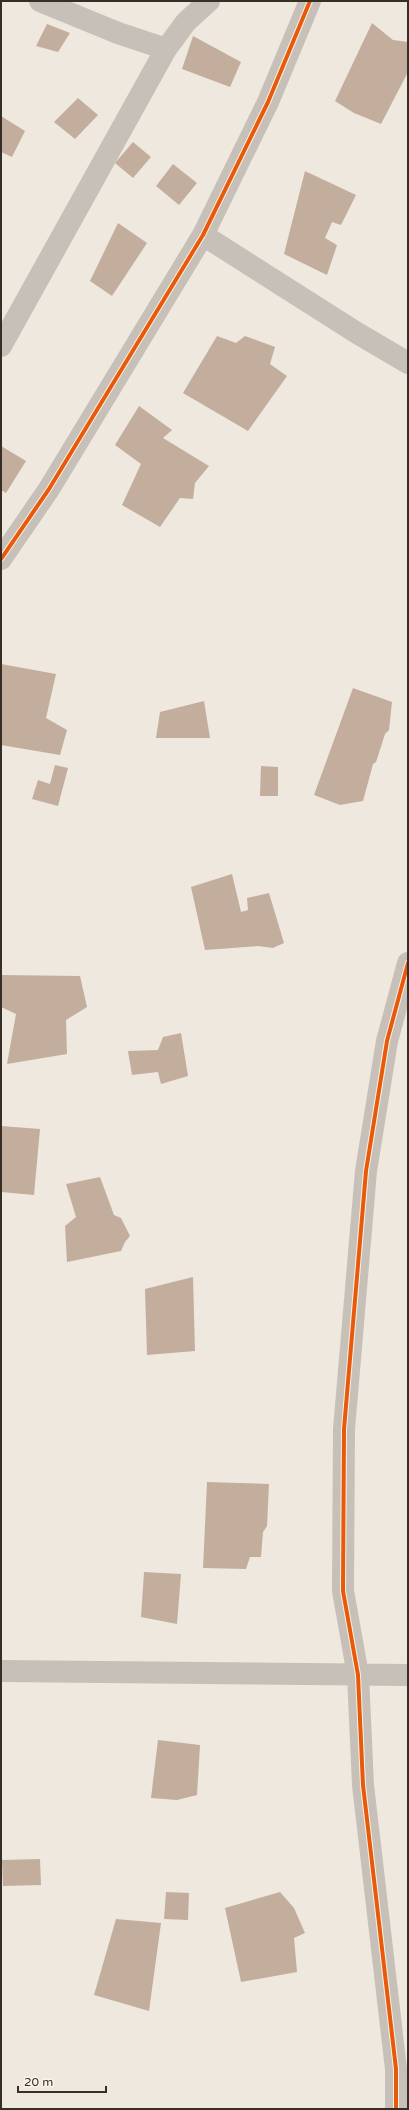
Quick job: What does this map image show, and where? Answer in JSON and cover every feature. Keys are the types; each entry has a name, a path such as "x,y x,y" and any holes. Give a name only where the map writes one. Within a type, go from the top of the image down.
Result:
{"street":[{"path":"40,1 118,33 166,49"},
{"path":"1,346 166,49 186,22 209,1"},
{"path":"1,559 49,489 203,235 268,102 310,1"},
{"path":"203,235 357,334 408,363"},
{"path":"396,2109 396,2069 363,1785 358,1675 343,1591 344,1421 366,1170 386,1041 408,963"},
{"path":"1,1672 408,1675"}],"building":[{"path":"372,23 393,40 408,42 408,72 381,124 354,113 335,101"},
{"path":"47,24 70,33 58,52 36,46"},
{"path":"193,36 241,62 230,87 182,69"},
{"path":"78,98 98,115 75,139 54,122"},
{"path":"1,116 25,131 12,157 1,152"},
{"path":"133,142 151,157 133,178 115,163"},
{"path":"173,164 197,183 179,205 156,186"},
{"path":"305,171 356,195 341,225 332,222 325,238 337,245 327,275 284,254"},
{"path":"118,223 147,243 112,296 90,281"},
{"path":"217,336 236,343 245,336 275,347 270,364 287,376 248,431 183,393"},
{"path":"139,406 172,430 163,438 209,466 195,483 193,499 180,498 160,527 122,505 141,464 115,445"},
{"path":"1,446 26,461 6,493 1,490"},
{"path":"1,664 56,674 46,718 67,730 60,755 1,745"},
{"path":"353,688 392,702 389,730 385,734 376,762 373,764 363,801 340,805 314,795"},
{"path":"204,701 210,738 156,738 160,712"},
{"path":"55,765 68,768 58,806 32,799 38,780 50,784"},
{"path":"261,766 278,767 278,796 260,796"},
{"path":"232,874 241,912 248,910 247,898 269,893 284,943 273,948 258,946 205,950 191,887"},
{"path":"1,975 80,976 87,1007 66,1020 67,1054 7,1064 16,1014 1,1007"},
{"path":"181,1033 188,1076 161,1084 158,1072 132,1075 128,1051 158,1050 163,1037"},
{"path":"1,1126 40,1129 34,1195 1,1192"},
{"path":"100,1177 114,1215 121,1218 130,1236 125,1242 121,1251 67,1262 65,1226 76,1217 66,1184"},
{"path":"193,1277 195,1351 147,1355 145,1289"},
{"path":"207,1482 269,1484 267,1526 263,1532 261,1557 250,1557 246,1569 203,1568"},
{"path":"144,1572 181,1574 177,1624 141,1617"},
{"path":"158,1740 200,1745 197,1795 177,1800 151,1798"},
{"path":"40,1859 41,1885 3,1886 2,1860"},
{"path":"166,1892 189,1893 188,1920 164,1919"},
{"path":"280,1892 294,1908 305,1933 294,1938 297,1972 241,1982 225,1908"},
{"path":"116,1919 161,1923 149,2011 94,1995"}],"cycle path":[{"path":"1,559 49,489 203,235 268,102 310,1"},
{"path":"396,2109 396,2069 363,1785 358,1675 343,1591 344,1429 366,1171 387,1041 408,963"}]}
